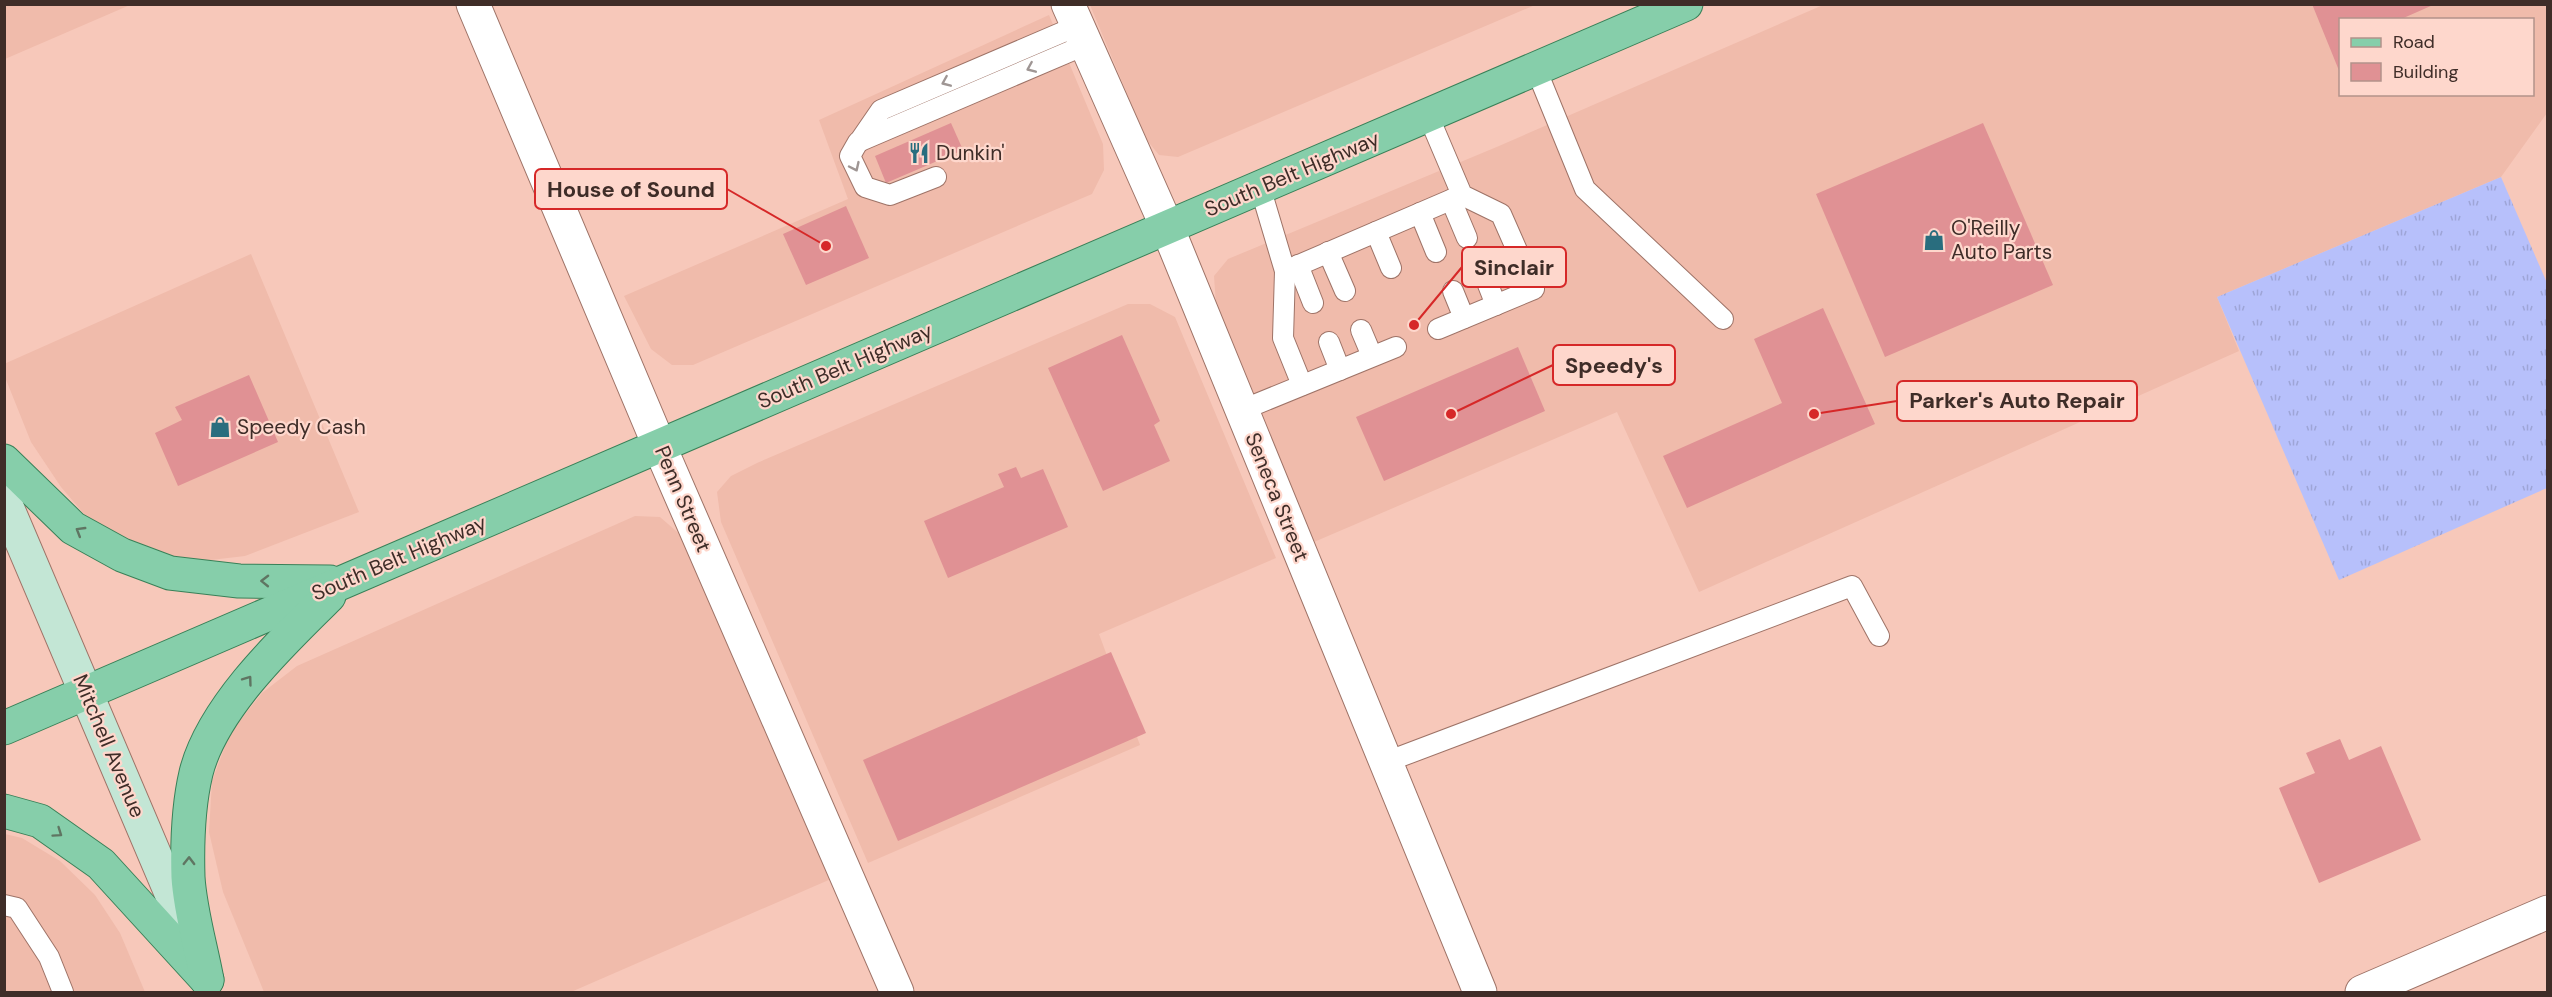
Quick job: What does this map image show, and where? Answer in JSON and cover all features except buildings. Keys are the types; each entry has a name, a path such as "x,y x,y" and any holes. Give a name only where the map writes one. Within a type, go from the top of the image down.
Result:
{"main road":[{"name":"South Belt Highway","path":"4,728 1686,4"},
{"path":"4,461 73,528 122,555 171,573 239,581 344,582"},
{"path":"210,986 188,879 189,812 197,771 214,731 251,676 344,582"},
{"path":"4,811 40,821 101,864 210,986"}],"street":[{"name":"Penn Street","path":"473,4 659,446 897,993"},
{"name":"Seneca Street","path":"1077,25 1167,227 1480,993"},
{"name":"Mitchell Avenue","path":"4,500 87,691 210,986"},
{"path":"2362,993 2547,912"}],"lane":[{"path":"936,177 890,195 865,187 850,156 881,110 1077,25"},
{"path":"1536,69 1585,189 1723,319"},
{"path":"1428,116 1457,197 1467,238"},
{"path":"1260,187 1292,268 1313,303"},
{"path":"1292,268 1457,197 1501,214 1534,290 1438,329"},
{"path":"1420,213 1436,252"},
{"path":"1376,232 1391,268"},
{"path":"1328,252 1345,291"},
{"path":"1292,268 1283,338 1302,386"},
{"path":"1485,277 1497,305"},
{"path":"1452,291 1464,318"},
{"path":"1361,330 1372,356"},
{"path":"1329,342 1340,370"},
{"path":"1242,410 1396,347"},
{"path":"1386,762 1852,586 1879,636"},
{"path":"4,905 17,908 49,957 63,993"}],"shaded area":[{"path":"5,4 130,4 130,5 5,59"},
{"path":"1090,5 1535,5 1178,157 1159,155 1146,139"},
{"path":"1823,5 2547,5 2547,113 2501,177 2217,297 2239,351 1699,592 1617,412 1314,542 1216,305 1214,276 1228,259 1499,146"},
{"path":"1049,15 1103,144 1104,170 1092,194 693,365 672,365 651,349 624,296 848,199 819,120"},
{"path":"251,254 359,512 245,556 202,561 159,555 113,533 85,515 61,487 31,442 5,377 4,364"},
{"path":"1128,304 1150,304 1175,317 1276,558 1099,634 1140,745 868,863 721,522 717,492 731,476 757,463"},
{"path":"635,516 660,517 683,537 831,879 571,992 264,992 223,892 209,832 212,781 230,733 262,693 297,666"},
{"path":"5,834 22,838 60,861 95,895 120,933 145,992 5,992"}],"green space":[{"path":"2501,177 2547,283 2547,488 2339,580 2217,297"}],"place":[{"name":"Dunkin'","path":"919,153"},
{"name":"O'Reilly Auto Parts","path":"1934,240"},
{"name":"House of Sound","path":"826,246"},
{"name":"Sinclair","path":"1414,325"},
{"name":"Speedy's","path":"1451,414"},
{"name":"Parker's Auto Repair","path":"1814,414"},
{"name":"Speedy Cash","path":"220,427"}]}
